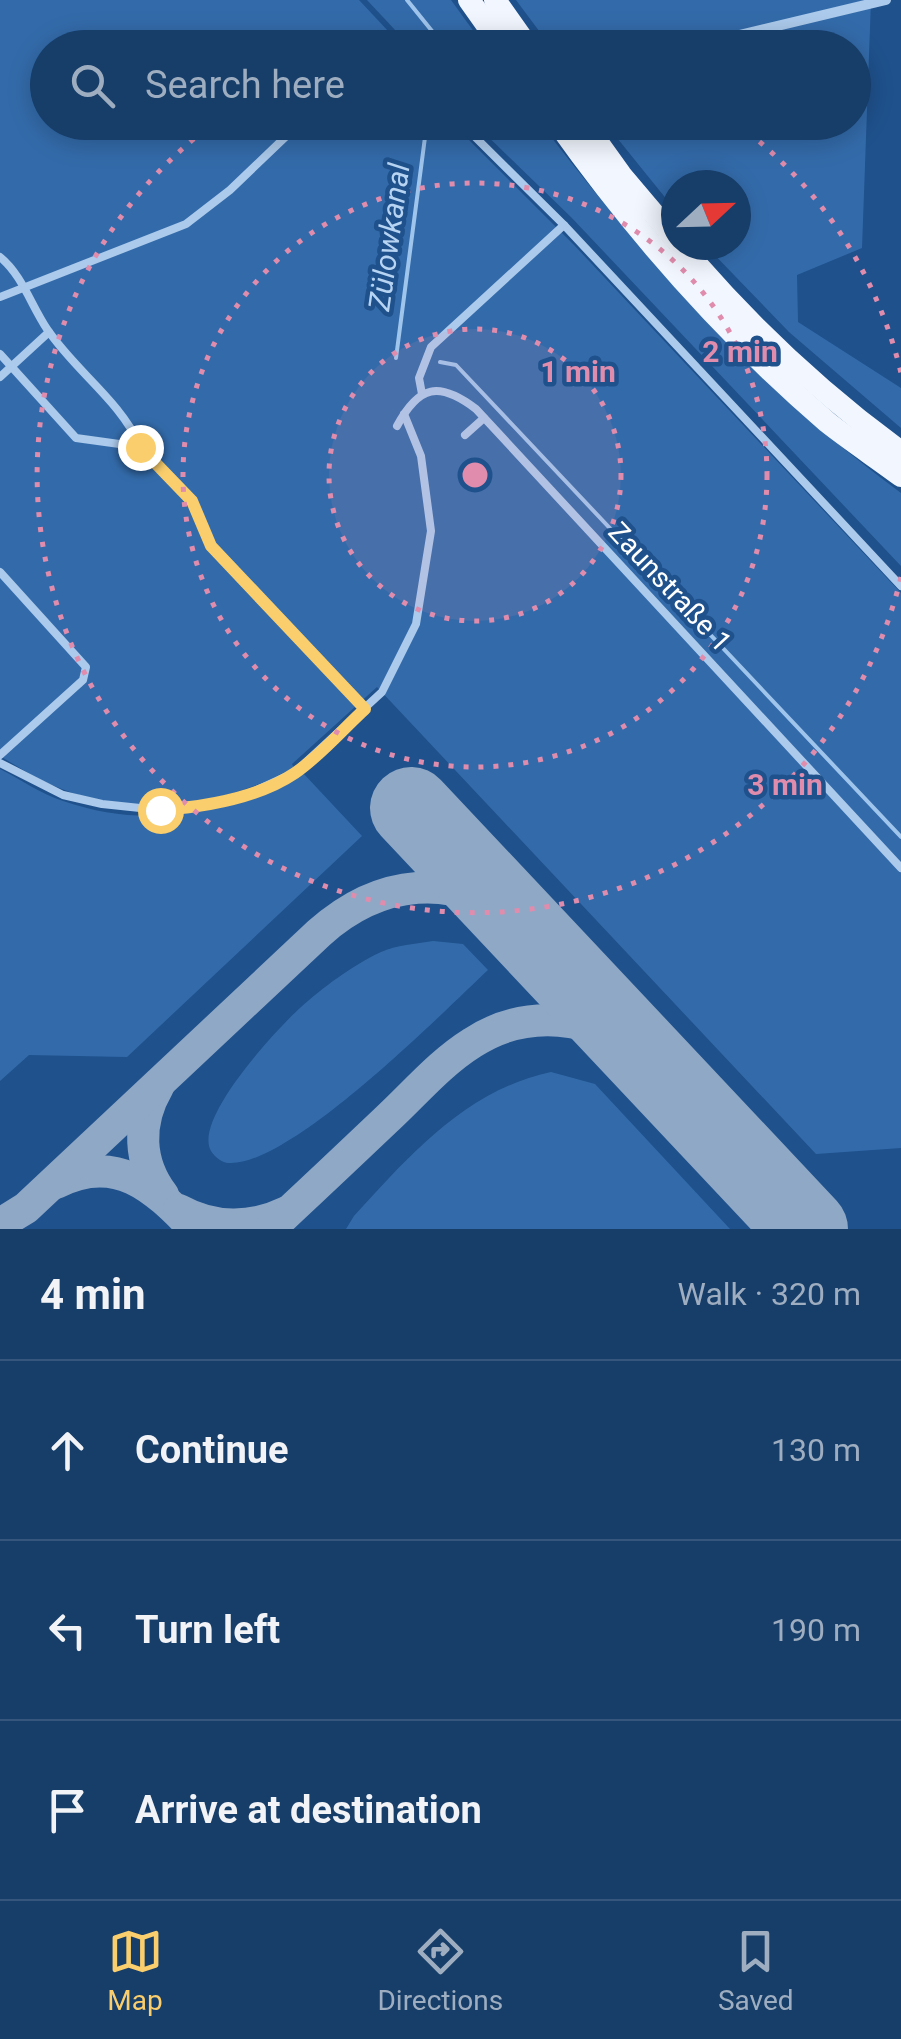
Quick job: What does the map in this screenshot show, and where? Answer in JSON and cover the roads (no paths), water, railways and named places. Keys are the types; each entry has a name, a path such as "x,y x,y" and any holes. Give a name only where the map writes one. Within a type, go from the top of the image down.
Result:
{"main road":[{"path":"469,0 490,30"},
{"path":"495,0 516,30"},
{"path":"570,140 609,196 703,304 828,423 901,476"},
{"path":"596,140 661,222"},
{"path":"693,260 790,361 901,452"}],"street":[{"path":"761,30 886,0"}],"lane":[{"path":"0,297 186,224 230,190 282,140"},
{"path":"478,140 564,224 901,586"},
{"path":"397,426 410,403 422,394 419,378 431,347 564,224"},
{"path":"0,257 13,268 49,332 128,420 140,447 192,501 211,546 365,709"},
{"path":"0,273 13,268"},
{"path":"0,377 49,332"},
{"path":"0,354 76,438 140,447"},
{"name":"Zaunstraße 1","path":"422,394 438,390 457,395 484,418 901,868"},
{"path":"0,763 75,798 132,808 185,808 250,792 294,773 382,692 416,624 431,530 420,456 404,414"},
{"path":"465,435 484,418"},
{"path":"0,572 86,667 84,680 0,755"}],"waterway":[{"name":"Zülowkanal","path":"407,0 431,30"},
{"name":"Zülowkanal","path":"396,358 425,140"},
{"path":"440,362 456,365 901,837"}]}
